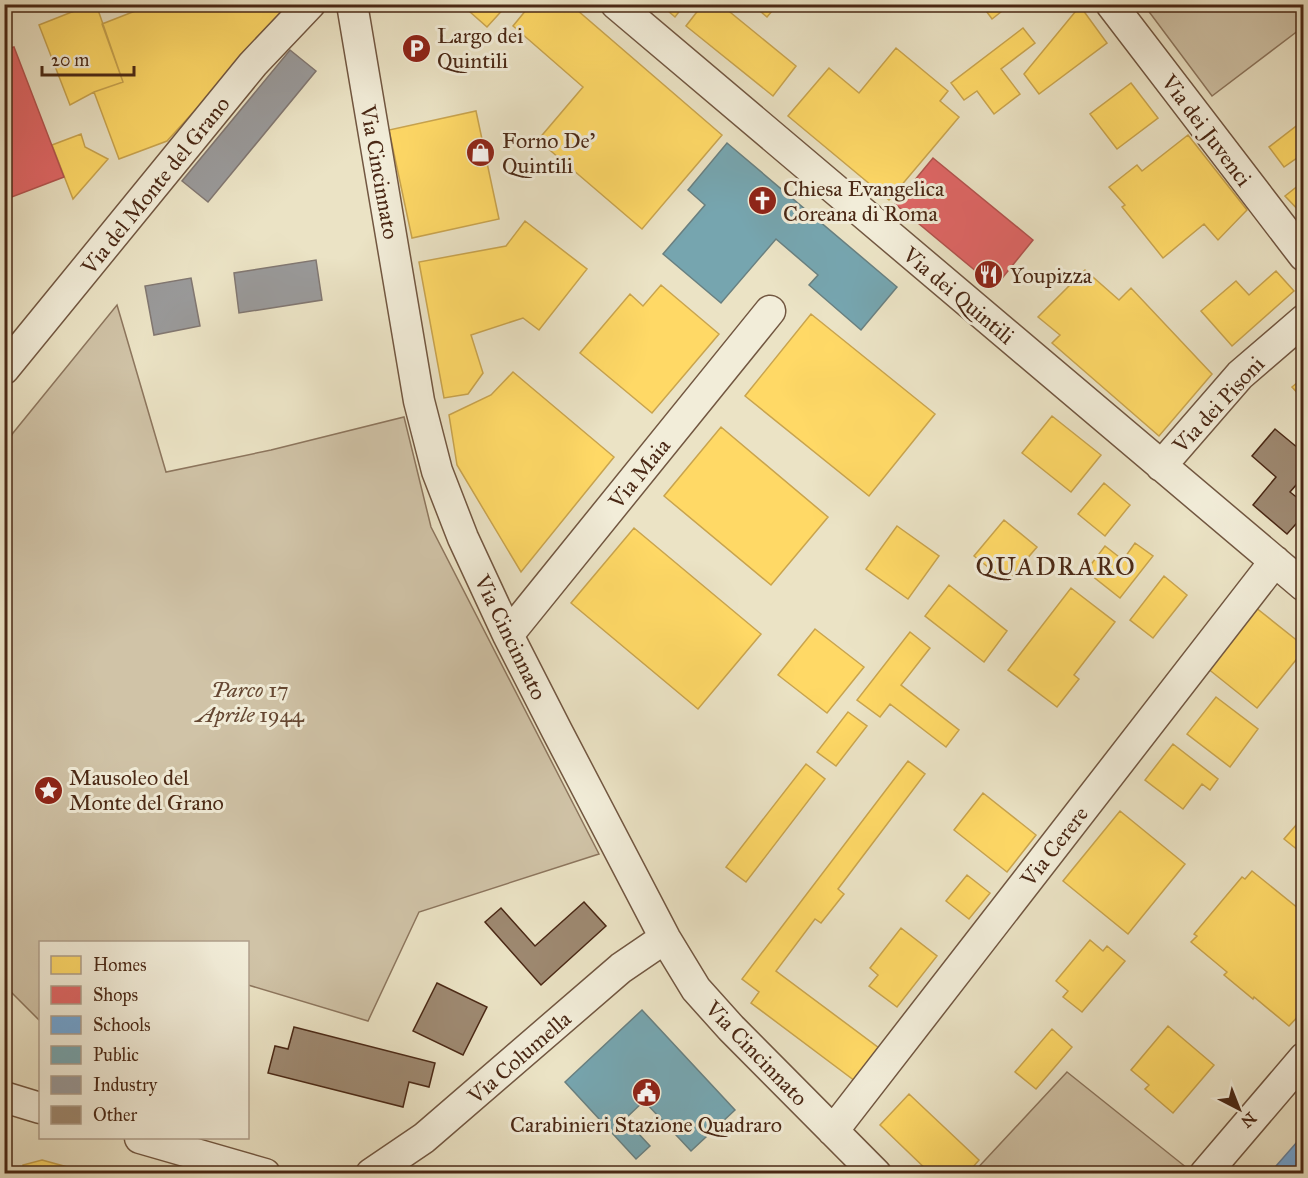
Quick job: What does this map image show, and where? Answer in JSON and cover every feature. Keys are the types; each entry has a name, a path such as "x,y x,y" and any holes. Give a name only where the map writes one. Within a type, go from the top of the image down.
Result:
{"street":[{"name":"Via del Monte del Grano","path":"4,369 253,64 310,4"},
{"name":"Via Cincinnato","path":"352,4 411,358 430,448 453,516 508,635 665,938 701,996 876,1173"},
{"name":"Via dei Quintili","path":"616,4 1304,586"},
{"name":"Via dei Juvenci","path":"1112,4 1304,255"},
{"name":"Via Maia","path":"508,635 770,311"},
{"name":"Via dei Pisoni","path":"1161,466 1239,375 1304,320"},
{"name":"Via Cerere","path":"833,1131 1275,561"},
{"name":"Via Columella","path":"370,1173 424,1138 621,968 665,938"},
{"path":"1205,1173 1304,1058"},
{"path":"4,1097 39,1108"},
{"path":"147,1139 265,1173"}],"green space":[{"path":"1144,5 1292,5 1303,20 1303,27 1212,96"},
{"name":"Parco 17 Aprile 1944","path":"117,305 166,472 271,450 404,417 431,527 599,854 419,912 368,1021 249,985 249,941 39,941 39,1020 5,986 5,447 13,433"},
{"path":"1067,1072 1187,1168 1182,1174 973,1173"}],"building: Homes":[{"path":"96,4 123,82 94,92 70,105 39,25"},
{"path":"153,4 292,4 167,141 119,159 94,92 123,82 102,24"},
{"path":"461,4 508,4 487,27"},
{"path":"531,4 570,4 722,135 642,229 538,140 583,87 513,26"},
{"path":"660,4 685,4 675,17"},
{"path":"703,4 720,4 796,66 773,96 686,26"},
{"path":"752,4 778,4 767,17"},
{"path":"981,4 1011,4 992,19"},
{"path":"1080,6 1107,43 1039,94 1024,74"},
{"path":"1023,28 1035,43 1001,69 1020,94 994,114 977,91 964,100 951,83"},
{"path":"896,48 948,91 940,101 959,117 889,200 788,116 829,68 859,93"},
{"path":"1131,83 1158,118 1117,149 1090,114"},
{"path":"476,111 499,219 412,238 389,130"},
{"path":"1304,120 1304,153 1284,167 1269,147"},
{"path":"81,134 85,147 108,159 73,199 52,145"},
{"path":"1188,135 1247,210 1218,240 1204,224 1163,258 1122,207 1125,205 1109,187 1137,165 1142,171"},
{"path":"1304,181 1304,216 1285,196"},
{"path":"525,221 587,269 539,330 523,318 471,335 483,373 468,394 444,398 419,262 506,246"},
{"path":"1085,270 1119,300 1131,288 1212,374 1159,436 1052,343 1060,335 1038,317"},
{"path":"1276,271 1294,291 1232,346 1201,311 1236,281 1249,295"},
{"path":"661,285 719,334 652,413 580,353 630,294 643,306"},
{"path":"811,314 935,414 869,496 745,396"},
{"path":"513,372 614,457 521,572 457,465 449,415 491,395"},
{"path":"1304,377 1304,400 1292,387"},
{"path":"1052,416 1101,455 1071,492 1022,453"},
{"path":"721,427 828,517 771,585 664,496"},
{"path":"1104,483 1130,505 1105,536 1078,514"},
{"path":"1004,520 1037,547 1007,582 974,556"},
{"path":"897,526 939,556 908,599 866,569"},
{"path":"634,528 761,634 698,709 571,603"},
{"path":"1135,543 1153,556 1120,598 1086,571 1105,546 1123,560"},
{"path":"1164,576 1187,595 1153,638 1130,620"},
{"path":"949,585 1007,631 984,662 925,616"},
{"path":"1071,588 1115,622 1074,675 1079,679 1057,707 1008,670"},
{"path":"1255,607 1304,646 1304,650 1257,708 1207,668"},
{"path":"815,629 864,667 827,713 778,675"},
{"path":"910,632 930,648 901,685 959,730 946,747 890,704 880,717 857,700"},
{"path":"1216,697 1258,729 1230,767 1187,734"},
{"path":"848,712 867,726 836,766 817,752"},
{"path":"1173,744 1218,779 1210,790 1202,784 1183,809 1145,780"},
{"path":"908,761 925,774 838,889 844,894 821,923 815,919 776,971 883,1051 859,1084 751,1003 759,992 742,979"},
{"path":"806,764 825,779 746,882 726,867"},
{"path":"983,793 1036,835 1007,872 954,830"},
{"path":"1120,811 1185,864 1128,934 1063,881"},
{"path":"1304,816 1304,855 1284,839"},
{"path":"1252,871 1304,913 1304,1010 1289,1026 1224,975 1227,972 1191,942 1197,936 1194,934 1242,877 1245,879"},
{"path":"967,875 990,893 969,919 946,901"},
{"path":"901,928 937,956 897,1007 869,986 878,975 870,968"},
{"path":"1090,940 1103,951 1107,946 1125,961 1082,1012 1063,997 1068,991 1056,981"},
{"path":"1168,1026 1214,1065 1173,1113 1145,1089 1149,1085 1131,1070"},
{"path":"1052,1029 1072,1047 1036,1089 1015,1072"},
{"path":"909,1094 979,1160 967,1174 931,1174 880,1125"},
{"path":"42,1160 93,1174 25,1174 23,1165"}],"building: Shops":[{"path":"14,47 64,177 4,200 4,50"},
{"path":"933,158 1033,240 995,287 895,204"}],"building: Schools":[{"path":"1304,1134 1304,1174 1269,1174"}],"building: Public":[{"path":"727,143 897,287 861,330 809,285 818,275 776,239 721,303 663,254 705,205 688,190"},
{"name":"Carabinieri Stazione Quadraro","path":"642,1010 735,1110 691,1151 644,1101 625,1119 650,1146 636,1159 565,1082"}],"building: Industry":[{"path":"290,50 316,71 208,202 182,181"},
{"path":"316,260 322,300 239,313 234,273"},
{"path":"191,278 200,326 154,335 145,286"}],"building: Other":[{"path":"1275,429 1304,453 1304,476 1290,492 1304,503 1304,515 1287,534 1253,505 1276,477 1252,456"},
{"path":"584,902 606,926 541,985 485,922 501,908 535,946"},
{"path":"437,983 487,1007 463,1055 413,1031"},
{"path":"294,1027 435,1063 429,1087 409,1082 403,1107 268,1073 275,1046 288,1049"}],"place":[{"name":"Largo dei Quintili","path":"416,48"},
{"name":"Forno De' Quintili","path":"481,153"},
{"name":"Chiesa Evangelica Coreana di Roma","path":"762,201"},
{"name":"Youpizza","path":"989,275"},
{"name":"Mausoleo del Monte del Grano","path":"48,790"},
{"name":"Carabinieri Stazione Quadraro","path":"646,1092"}],"district":[{"name":"QUADRARO","path":"1056,566"}]}
